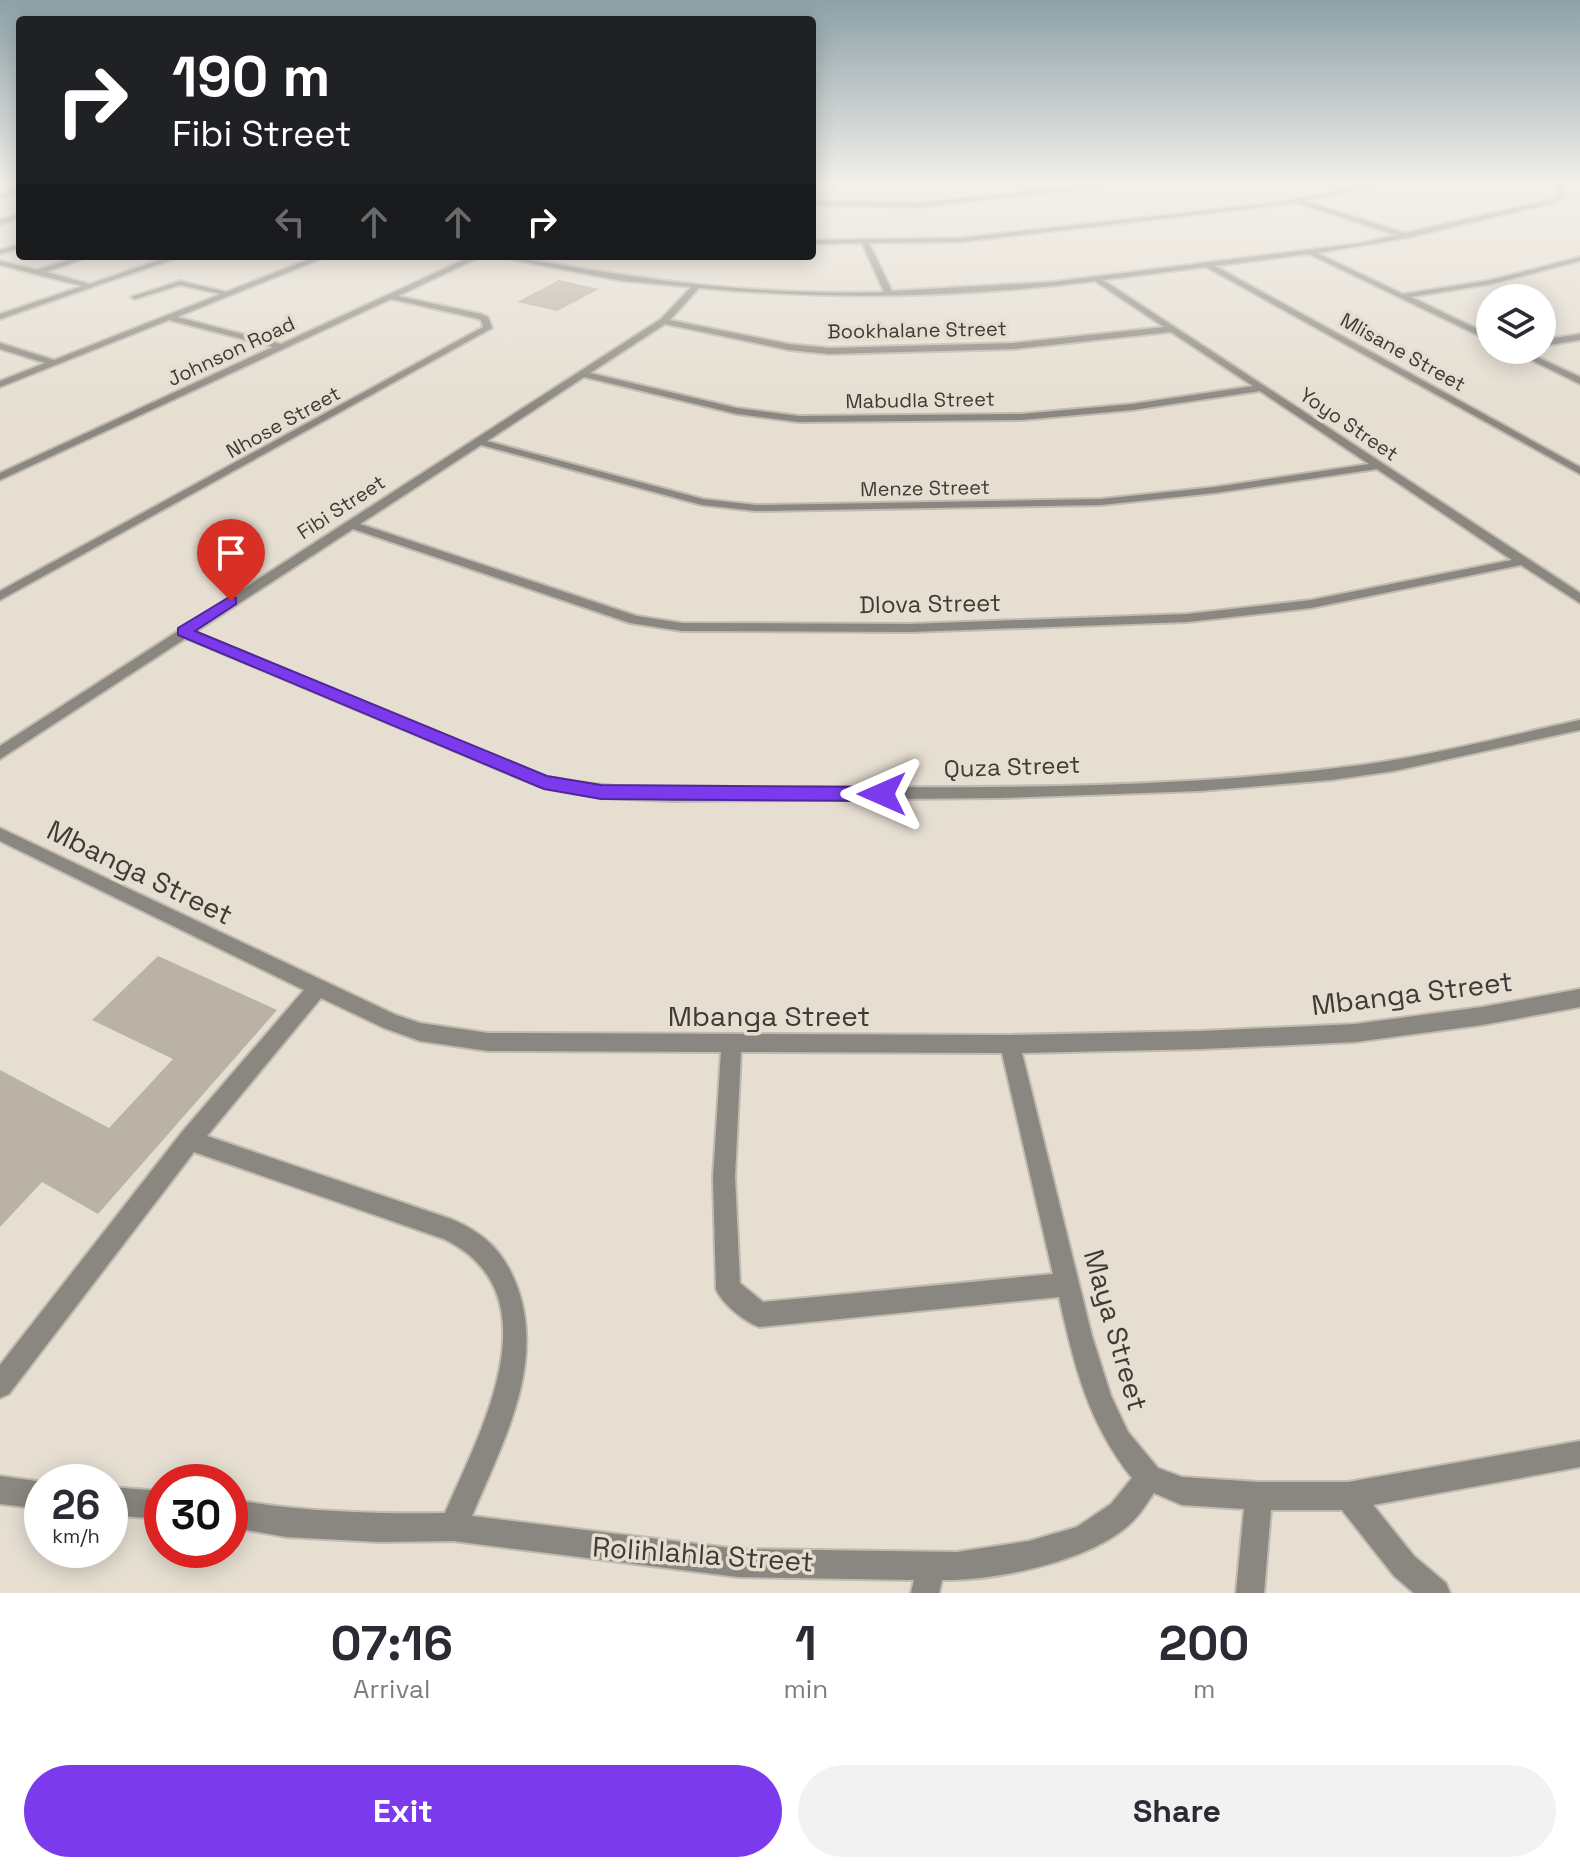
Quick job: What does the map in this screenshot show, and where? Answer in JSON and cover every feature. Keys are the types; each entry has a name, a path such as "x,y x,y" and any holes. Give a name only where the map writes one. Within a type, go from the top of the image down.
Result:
{"street":[{"path":"39,272 74,260"},
{"path":"0,317 165,260"},
{"path":"0,384 313,260"},
{"name":"Johnson Road","path":"0,477 469,260"},
{"path":"519,260 592,275 821,295 1010,288 1245,260"},
{"path":"873,260 889,294"},
{"path":"1328,260 1476,331"},
{"path":"1403,296 1491,282 1575,260"},
{"path":"0,263 90,286"},
{"name":"Mlisane Street","path":"1208,265 1580,471"},
{"name":"Yoyo Street","path":"1097,279 1580,599"},
{"name":"Fibi Street","path":"0,753 664,321 697,286"},
{"name":"Nhose Street","path":"0,596 488,328 485,319 478,316 392,297"},
{"path":"170,318 282,347"},
{"name":"Bookhalane Street","path":"664,321 789,347 829,351 1014,346 1172,329"},
{"path":"1556,341 1578,338"},
{"path":"0,346 55,363"},
{"path":"1544,364 1580,381"},
{"name":"Mabudla Street","path":"583,374 737,411 799,419 1021,417 1132,407 1262,388"},
{"name":"Menze Street","path":"477,441 702,502 756,508 1101,502 1215,490 1379,466"},
{"name":"Dlova Street","path":"349,524 635,620 682,627 910,628 1187,618 1311,604 1523,561"},
{"name":"Quza Street","path":"183,632 544,782 601,792 943,794 1263,780 1333,774 1450,755 1580,725"},
{"name":"Mbanga Street","path":"0,834 317,989 420,1032 488,1042 1010,1044 1355,1033 1482,1016 1580,998"},
{"path":"5,1370 190,1140 317,989"},
{"path":"731,1044 724,1177 728,1289 759,1315 1069,1284"},
{"name":"Maya Street","path":"1010,1044 1099,1400 1119,1441 1149,1478"},
{"path":"190,1140 277,1173 436,1225 477,1245 494,1264 510,1301 515,1356 507,1390 453,1527"},
{"path":"1149,1478 1182,1491 1259,1496 1348,1496 1580,1454"},
{"name":"Rolihlahla Street","path":"248,1516 302,1524 380,1528 453,1527 738,1563 928,1579 957,1566 1029,1555 1084,1539 1121,1514 1149,1478"},
{"path":"0,1490 24,1493"},
{"path":"1250,1593 1259,1496"},
{"path":"1348,1496 1404,1566 1436,1593"}],"lane":[{"path":"135,297 180,283 229,294"}],"building":[{"path":"559,280 599,289 557,311 517,302"},
{"path":"158,956 277,1010 98,1214 42,1182 0,1227 0,1070 109,1128 173,1059 92,1020"}],"route":[{"path":"231,601 183,632 544,782 601,792 882,794"}]}
